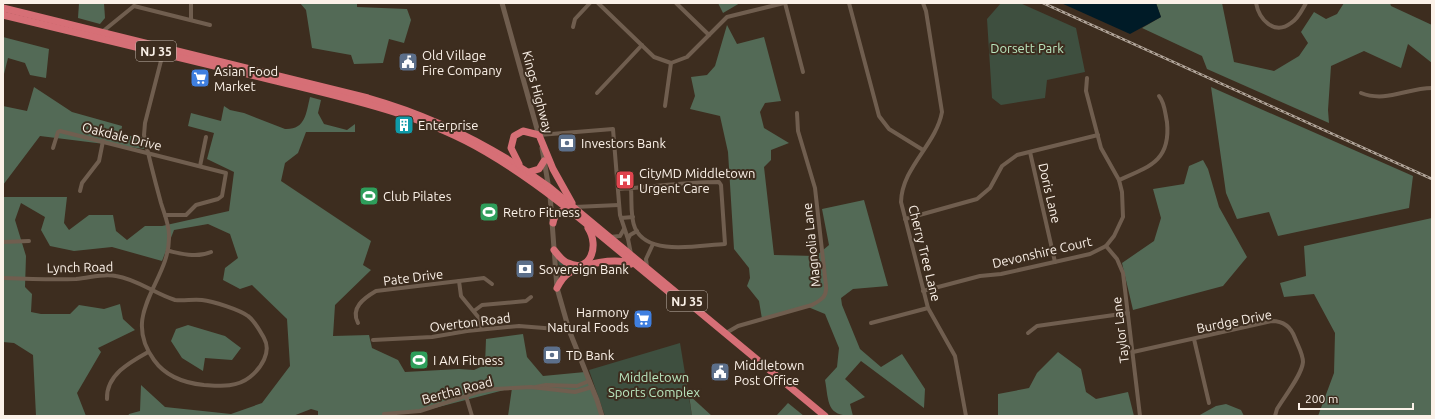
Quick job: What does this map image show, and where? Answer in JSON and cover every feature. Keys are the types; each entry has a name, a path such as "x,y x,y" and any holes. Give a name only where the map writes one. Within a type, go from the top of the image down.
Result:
{"highway":[{"name":"NJ 35","path":"3,8 328,88 394,106 436,121 466,135 529,172 549,191 609,236 825,416"},
{"name":"NJ 35","path":"3,14 355,100 414,118 456,136 485,151 549,191"},
{"path":"521,167 512,152 512,139 523,131 539,135 572,209 562,210 558,213 553,223"},
{"path":"529,172 539,169 544,161"},
{"name":"NJ 35","path":"572,209 585,223 818,416"},
{"path":"554,250 568,263 579,264 587,261 592,255 594,245 592,235 585,223"},
{"path":"557,288 571,272 609,260 622,260 639,268"}],"street":[{"path":"191,3 191,20"},
{"name":"Kings Highway","path":"502,3 539,135 553,223"},
{"path":"573,27 575,19 590,3"},
{"path":"598,3 658,60 671,63 687,57 727,17 784,3 803,72"},
{"path":"676,3 708,35"},
{"path":"849,3 879,116 889,129 923,150"},
{"name":"Cherry Tree Lane","path":"922,3 926,11 942,106 938,125 903,188 901,202 928,308 955,356 966,416"},
{"path":"1256,3 1258,11 1264,22 1270,26 1280,27 1289,25 1295,20 1306,3"},
{"path":"102,32 134,4 210,25"},
{"path":"597,92 642,45"},
{"path":"106,398 109,386 117,374 129,363 148,352 142,333 142,319 145,305 169,251 169,231 144,136 145,123 163,53"},
{"path":"666,106 671,63"},
{"name":"Devonshire Court","path":"923,291 980,276 1001,274 1090,254 1106,246 1117,232 1123,217 1123,204 1119,180 1104,156 1086,90 1087,78"},
{"path":"1361,94 1372,98 1383,98 1408,91 1432,88"},
{"path":"1119,180 1151,166 1164,151 1167,142 1167,129 1164,106 1159,96"},
{"name":"Magnolia Lane","path":"726,333 738,326 812,304 821,300 825,295 826,286 823,272 816,199 798,131 797,113"},
{"path":"539,135 614,129 619,205 631,254"},
{"name":"Oakdale Drive","path":"53,148 58,132 60,131 148,152 226,173 222,196 218,199 196,204 186,215 165,215"},
{"path":"905,219 977,199 990,188 999,170 1006,162 1016,156 1098,134"},
{"path":"198,166 206,137"},
{"path":"80,191 82,183 99,161 103,141"},
{"name":"Doris Lane","path":"1030,152 1055,262"},
{"path":"618,189 631,188 718,182 720,184 725,244 668,247 653,244 643,238 636,231 633,217 631,188"},
{"path":"572,209 619,205"},
{"path":"621,218 633,217"},
{"path":"553,223 557,288 569,330 590,381 602,416"},
{"path":"609,236 620,236 624,228"},
{"path":"628,239 630,235 636,231"},
{"path":"3,242 29,241"},
{"path":"647,268 646,259 653,244"},
{"name":"Taylor Lane","path":"1106,246 1117,259 1122,269 1140,416"},
{"path":"169,251 191,255 202,255 211,252"},
{"name":"Lynch Road","path":"3,278 77,279 112,275 125,278 175,300 206,300 246,315 253,320 264,338 267,350 263,361 250,377 240,383 225,386 193,384 175,378 158,366 148,352"},
{"name":"Pate Drive","path":"358,323 355,312 357,307 368,295 376,291 484,278 492,284"},
{"path":"459,282 461,296 474,311 481,322 482,329"},
{"path":"474,311 482,304 526,301 531,297"},
{"path":"871,323 928,308"},
{"path":"1028,333 1037,326 1128,313"},
{"name":"Burdge Drive","path":"1133,352 1272,321 1283,323 1290,328 1301,352 1303,362 1275,416"},
{"name":"Overton Road","path":"373,340 432,337 482,329 519,326 569,330"},
{"path":"1194,339 1208,403"},
{"name":"Bertha Road","path":"536,387 546,384 577,386 590,381"},
{"name":"Bertha Road","path":"384,414 420,414 466,396 494,389 536,387 575,392 592,387"},
{"path":"466,396 472,416"}],"green space":[{"path":"79,3 104,3 105,18 100,24 78,18"},
{"path":"300,3 357,3 357,7 407,9 411,20 404,43 389,39 383,63 354,64 351,55 312,48 306,10"},
{"path":"718,3 740,3 723,13"},
{"name":"Dorsett Park","path":"1001,3 1020,3 1076,28 1085,72 1047,80 1045,98 1001,105 992,98 987,19"},
{"path":"1156,3 1222,3 1234,62 1274,71 1299,56 1308,43 1301,32 1314,12 1326,19 1337,14 1344,3 1390,3 1391,6 1432,25 1432,63 1408,44 1401,68 1364,51 1331,66 1328,110 1329,123 1207,69 1202,56 1142,28 1161,17"},
{"path":"727,25 737,44 764,37 781,101 765,103 760,112 764,128 789,143 771,150 771,160 764,167 774,255 816,256 829,245 822,209 864,200 888,286 853,289 841,298 842,305 860,349 881,367 902,354 925,389 924,408 861,361 845,379 865,397 850,404 853,416 838,413 833,410 828,401 825,380 837,367 839,348 825,314 808,307 762,319 759,301 747,286 750,278 749,268 734,249 728,152 720,116 690,109 695,96 691,77 707,75 715,66"},
{"path":"3,37 49,49 46,78 30,75 25,63 8,58 3,78"},
{"path":"34,87 72,112 122,126 121,135 142,137 145,149 40,136 3,185 3,106 27,111"},
{"path":"1211,87 1413,176 1409,208 1278,236 1269,212 1237,219 1226,193"},
{"path":"310,97 321,100 318,113 324,124 347,130 355,124 355,132 306,132 298,153 285,163 281,181 371,241 363,265 371,270 335,305 333,336 369,335 372,348 398,360 405,372 459,369 474,370 485,365 486,339 523,334 527,357 543,376 585,372 601,416 508,416 512,388 423,411 376,416 318,416 318,411 311,409 293,416 128,416 129,414 140,411 141,385 165,407 231,414 262,403 290,366 287,319 252,285 240,289 223,280 225,268 238,258 230,234 208,224 174,230 162,261 112,247 74,251 50,246 41,230 45,217 21,203 15,220 26,256 25,287 32,294 31,312 41,314 70,314 79,305 104,309 120,304 123,319 135,330 98,348 101,352 77,393 86,416 36,416 33,355 14,343 3,342 3,197 67,197 64,223 69,230 89,215 113,215 116,231 127,240 145,226 162,226 229,211 234,172 207,159 214,133 188,126 191,113 221,121 224,106 230,110 244,113 285,129 292,129 301,124 304,120"},
{"path":"1203,160 1208,169 1219,207 1247,257 1223,286 1133,310 1122,263 1154,241 1161,218 1153,189 1184,184 1189,166"},
{"path":"1432,218 1432,416 1318,416 1334,373 1335,333 1314,294 1284,297 1280,283 1306,276 1304,246"},
{"path":"558,258 577,267 560,278"},
{"path":"188,325 225,336 241,348 232,360 205,358 203,371 182,358 171,341 176,329"},
{"name":"Middletown Sports Complex","path":"680,343 692,416 605,416 589,370"},
{"path":"1058,352 1081,369 1086,392 1096,399 1128,392 1134,416 998,416 998,394 1029,388 1037,373"},
{"path":"689,395 712,416 692,416"},
{"path":"788,403 804,416 776,416"},
{"path":"1226,404 1241,410 1244,416 1198,416 1216,406"}],"water":[{"path":"1061,3 1156,3 1161,17 1130,34"}],"railway":[{"path":"1043,3 1432,179"}],"place":[{"name":"Old Village Fire Company","path":"408,62"},
{"name":"Asian Food Market","path":"200,78"},
{"name":"Enterprise","path":"404,125"},
{"name":"Investors Bank","path":"567,143"},
{"name":"CityMD Middletown Urgent Care","path":"625,180"},
{"name":"Club Pilates","path":"369,196"},
{"name":"Retro Fitness","path":"489,212"},
{"name":"Sovereign Bank","path":"525,269"},
{"name":"Harmony Natural Foods","path":"643,319"},
{"name":"TD Bank","path":"552,355"},
{"name":"I AM Fitness","path":"419,360"},
{"name":"Middletown Post Office","path":"720,372"}]}
